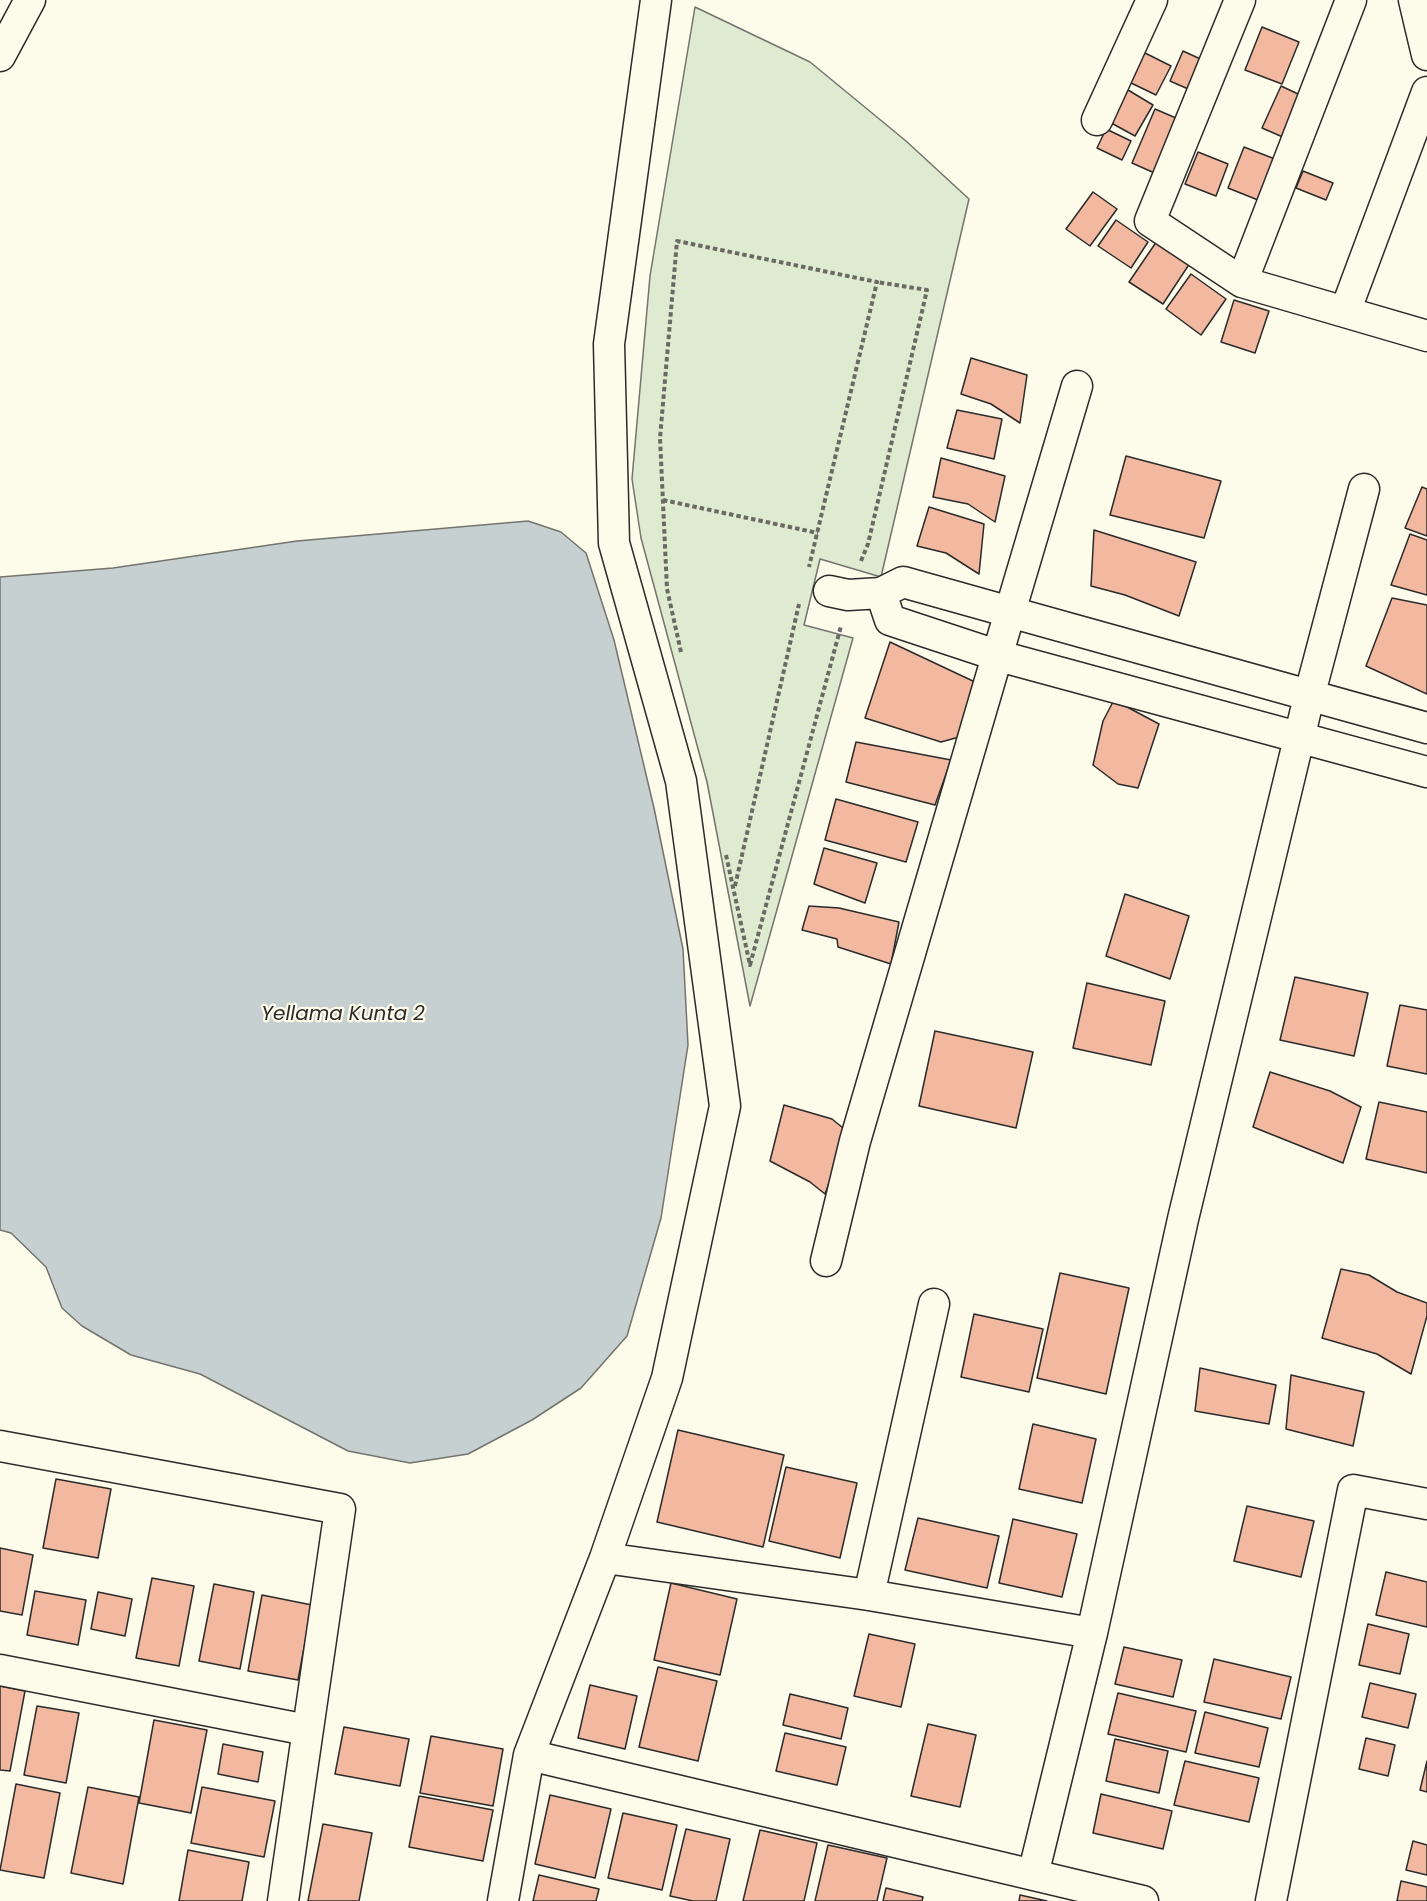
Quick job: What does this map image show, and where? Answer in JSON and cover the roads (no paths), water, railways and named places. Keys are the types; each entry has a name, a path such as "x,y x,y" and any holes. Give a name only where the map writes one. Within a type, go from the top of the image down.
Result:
{"street":[{"path":"0,56 30,0"},
{"path":"503,1901 529,1755 606,1558 667,1378 725,1106 681,781 614,543 609,344 656,0"},
{"path":"1097,120 1152,0"},
{"path":"1240,0 1150,220 1242,282 1427,336"},
{"path":"1242,282 1351,0"},
{"path":"1414,0 1427,55"},
{"path":"1345,312 1427,92"},
{"path":"826,1261 855,1141 1077,386"},
{"path":"1034,1875 1092,1633 1184,1219 1309,697 1364,489"},
{"path":"839,593 881,593 903,582 1309,697 1427,728"},
{"path":"881,593 890,620 999,656 1427,772"},
{"path":"869,1595 934,1304"},
{"path":"0,1446 340,1509 283,1901"},
{"path":"1271,1901 1353,1490 1427,1504"},
{"path":"606,1558 869,1595 1092,1633"},
{"path":"0,1670 307,1730"},
{"path":"529,1755 1143,1901"}],"water":[{"name":"Yellama Kunta 2","path":"528,521 561,532 586,553 614,640 654,808 683,949 688,1045 661,1218 627,1336 581,1388 532,1420 468,1454 410,1463 348,1451 200,1374 131,1355 82,1326 62,1308 46,1267 11,1233 0,1230 0,577 113,568 297,541"}]}
